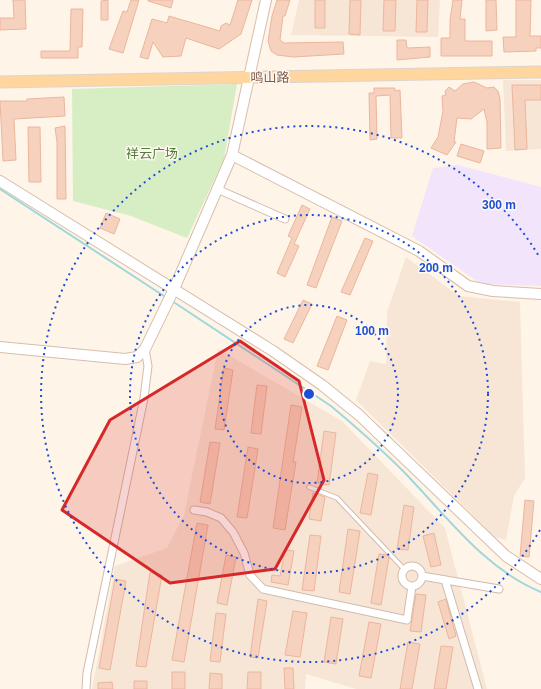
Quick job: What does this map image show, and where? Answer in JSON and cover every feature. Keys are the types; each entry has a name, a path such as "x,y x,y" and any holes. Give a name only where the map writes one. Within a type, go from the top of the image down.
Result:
{"main road":[{"name":"鸣山路","path":"0,82 541,72"}],"street":[{"path":"0,347 125,359 137,358 145,349 232,155 266,0"},
{"path":"232,155 419,251 468,286 493,291 541,294"},
{"path":"0,181 170,296 273,351 322,385 359,415 506,556 541,579"},
{"path":"217,189 285,218"},
{"path":"86,689 87,674 144,398 148,366 145,349"},
{"path":"194,510 207,512 221,518 233,532 244,553 250,575 263,590 407,620 412,586"},
{"path":"408,566 416,566 419,568 422,576 419,583 412,586 405,583 402,580 402,572 404,568 408,566"},
{"path":"422,576 499,589"},
{"path":"445,580 478,689"}],"lane":[{"path":"309,487 337,498 404,568"}],"highlighted area":[{"path":"240,341 299,381 324,480 275,569 170,583 62,510 110,420"}],"shaded area":[{"path":"299,0 440,0 438,37 291,35"},
{"path":"503,80 541,80 541,149 506,151"},
{"path":"458,165 541,187 541,286 481,284 412,236 433,168"},
{"path":"406,257 459,296 520,302 525,478 514,496 506,540 495,537 356,400 370,361 386,364 387,312"},
{"path":"218,349 342,421 445,528 487,689 356,689 306,674 305,689 92,689 115,566 167,548 184,515"}],"green space":[{"name":"祥云广场","path":"237,84 224,159 187,238 131,216 73,201 72,89"}],"building":[{"path":"13,0 25,0 26,29 0,30 0,18 14,18"},
{"path":"108,0 108,20 101,20 101,1"},
{"path":"131,0 139,0 123,53 109,49 123,11 127,12"},
{"path":"148,0 173,0 171,8"},
{"path":"238,0 252,0 241,34 219,49 186,38 181,56 163,57 153,42 148,59 140,57 152,19 167,23 169,16 220,31 221,26 226,23 230,25"},
{"path":"277,0 290,0 285,16 283,16 280,40 284,43 343,42 344,54 293,57 277,55 271,51 268,41 272,16"},
{"path":"315,0 325,0 325,28 315,28"},
{"path":"350,0 361,0 360,35 349,34"},
{"path":"384,0 396,0 395,31 383,31"},
{"path":"417,0 428,0 427,32 416,32"},
{"path":"453,0 462,0 460,19 465,19 465,41 492,41 492,56 441,56 441,38 450,38 450,20"},
{"path":"486,0 496,0 497,30 486,31"},
{"path":"516,0 531,0 530,36 541,36 541,48 536,48 536,51 504,52 503,37 516,37"},
{"path":"71,9 83,9 82,47 78,47 78,58 41,58 41,51 70,51"},
{"path":"397,40 406,40 407,48 430,47 430,57 397,60"},
{"path":"474,82 487,88 494,87 498,91 500,99 501,148 487,149 487,122 484,109 471,119 457,118 454,142 456,142 447,155 431,148 438,137 443,111 442,96 446,95 445,91 449,87 455,91 463,84"},
{"path":"512,85 541,85 541,100 525,100 527,149 515,150"},
{"path":"374,88 395,88 395,91 400,90 402,138 391,138 390,95 376,96 377,139 370,140 369,93 374,93"},
{"path":"64,97 65,116 14,119 16,160 3,161 0,101 27,101 27,99"},
{"path":"65,126 66,199 57,199 57,142 55,128"},
{"path":"28,127 40,127 41,182 29,182"},
{"path":"461,144 484,151 480,163 457,156"},
{"path":"302,205 310,209 294,244 299,246 285,277 277,273 292,238 288,236"},
{"path":"106,213 120,219 114,234 100,228"},
{"path":"332,217 342,221 316,288 307,285"},
{"path":"365,238 373,241 350,295 341,292"},
{"path":"303,300 312,304 293,343 284,339"},
{"path":"337,316 347,320 328,370 317,366"},
{"path":"224,368 233,370 224,430 215,429"},
{"path":"257,385 267,386 261,434 251,433"},
{"path":"291,405 302,407 293,462 296,462 285,530 273,528"},
{"path":"324,431 336,433 329,485 317,483"},
{"path":"210,442 220,443 210,504 200,502"},
{"path":"248,447 258,449 247,518 237,517"},
{"path":"368,473 378,475 371,515 360,513"},
{"path":"313,493 325,497 321,521 309,519"},
{"path":"525,500 534,501 529,557 520,556"},
{"path":"404,505 414,507 408,550 397,549"},
{"path":"197,523 208,525 184,662 172,660"},
{"path":"348,529 360,531 350,594 339,592"},
{"path":"434,533 441,565 431,567 423,536"},
{"path":"310,535 321,536 314,591 302,590"},
{"path":"285,550 294,551 288,585 271,582 272,575 280,576"},
{"path":"379,554 387,555 389,558 381,605 371,603"},
{"path":"226,555 236,557 227,605 217,603"},
{"path":"150,572 162,575 146,667 136,666"},
{"path":"115,579 126,581 110,670 99,668"},
{"path":"416,594 426,595 421,632 410,631"},
{"path":"258,599 267,601 258,658 250,657"},
{"path":"446,599 456,636 449,639 438,602"},
{"path":"293,611 307,613 300,657 285,655"},
{"path":"216,613 226,614 220,662 210,661"},
{"path":"331,617 343,619 336,664 324,662"},
{"path":"369,622 381,624 371,678 359,676"},
{"path":"408,642 420,644 412,689 400,689"},
{"path":"441,646 453,647 446,689 434,689"},
{"path":"284,668 293,668 294,689 285,689"},
{"path":"172,672 185,672 185,689 172,689"},
{"path":"248,672 261,672 261,689 247,689"},
{"path":"210,673 222,674 222,689 209,689"},
{"path":"134,681 147,681 147,689 134,689"},
{"path":"112,682 113,689 98,689 98,683"}],"waterway":[{"path":"0,189 167,298"},
{"path":"172,301 331,406 394,462 466,539 483,555 520,582 541,592"}]}
